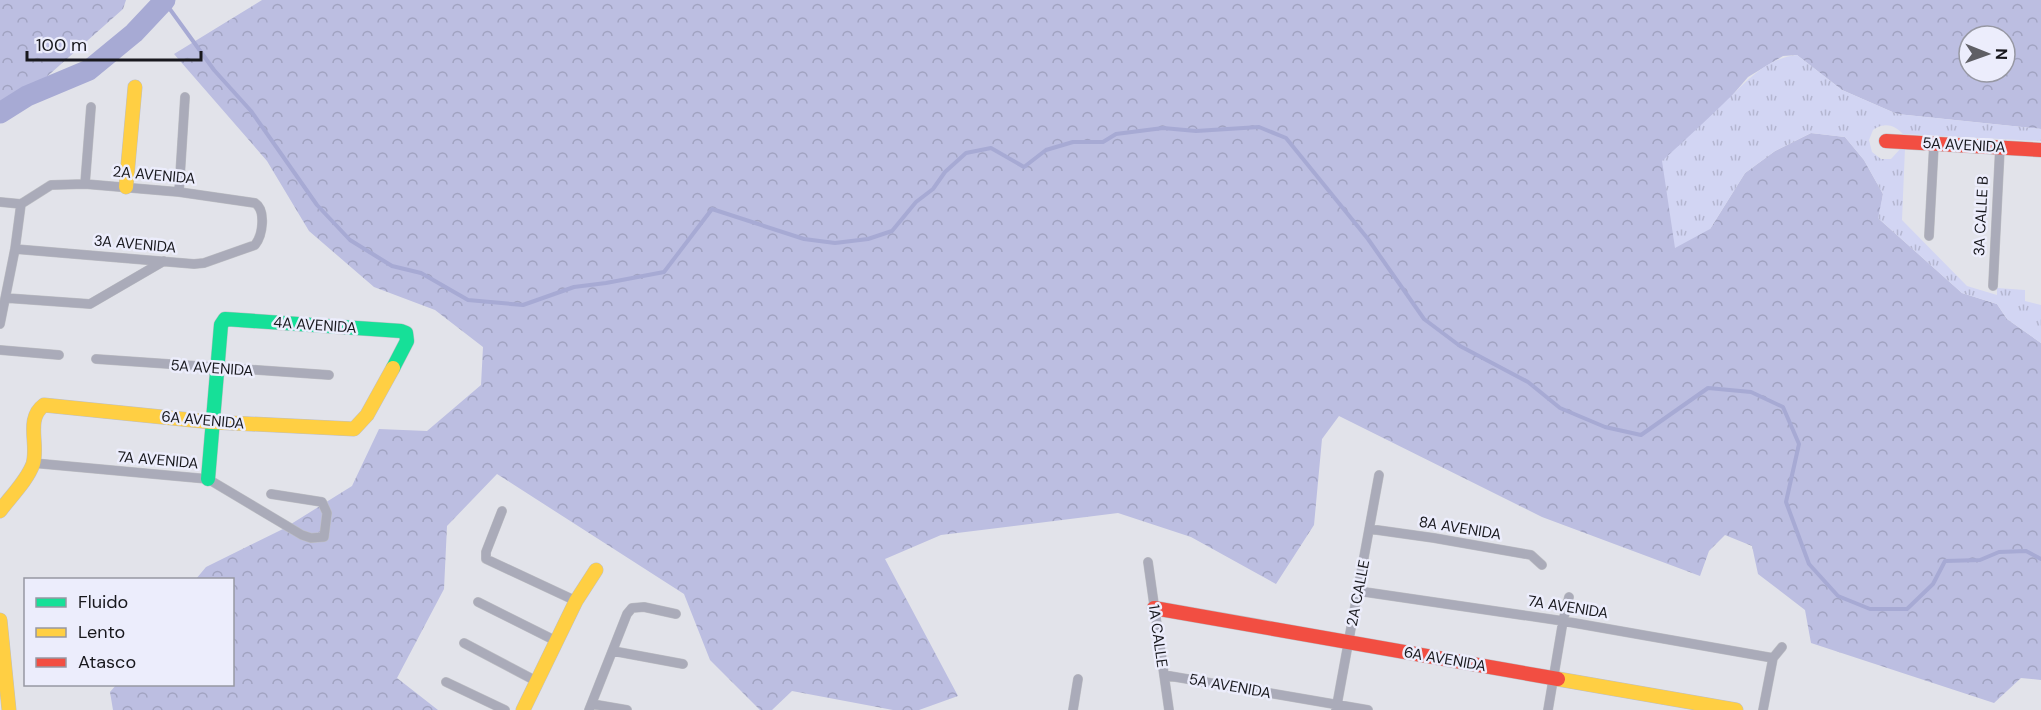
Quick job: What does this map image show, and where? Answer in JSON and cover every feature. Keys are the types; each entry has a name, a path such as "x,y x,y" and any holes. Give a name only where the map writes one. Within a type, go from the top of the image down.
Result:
{"street":[{"path":"126,187 135,87"},
{"path":"179,192 185,97"},
{"path":"85,184 91,108"},
{"name":"5A AVENIDA","path":"1886,141 2041,150"},
{"path":"1929,236 1934,144"},
{"name":"3A CALLE B","path":"1993,286 2000,147"},
{"name":"2A AVENIDA","path":"21,204 51,185 85,184 179,192 255,203 262,212 258,241 250,248"},
{"path":"0,202 21,204 15,249 0,324"},
{"name":"3A AVENIDA","path":"15,249 194,264 250,248"},
{"path":"6,298 90,304 164,261"},
{"name":"4A AVENIDA","path":"216,368 221,325 225,319 229,318 406,333 407,341 361,424"},
{"path":"0,350 59,355"},
{"name":"5A AVENIDA","path":"96,359 329,375"},
{"path":"208,479 216,368"},
{"name":"6A AVENIDA","path":"33,463 35,414 36,410 44,405 211,422 350,430 358,428 361,424"},
{"path":"0,511 33,463"},
{"name":"7A AVENIDA","path":"33,463 208,479 302,535 311,538 324,537 326,508 322,502 271,494"},
{"name":"2A CALLE","path":"1336,707 1379,475"},
{"path":"502,511 486,552 486,559 576,602"},
{"name":"8A AVENIDA","path":"1370,529 1531,555 1542,565"},
{"name":"1A CALLE","path":"1148,562 1169,710"},
{"path":"523,710 556,640 596,570"},
{"name":"7A AVENIDA","path":"1358,591 1563,621 1773,658"},
{"path":"1548,710 1569,597"},
{"path":"478,602 556,640"},
{"path":"627,710 591,707 627,614 632,608 644,607 676,614"},
{"name":"6A AVENIDA","path":"1154,608 1736,710"},
{"path":"0,620 3,687 9,710"},
{"path":"464,643 536,681"},
{"path":"1763,710 1773,658 1782,647"},
{"path":"613,651 682,664"},
{"name":"5A AVENIDA","path":"1164,675 1336,707 1368,710"},
{"path":"1073,710 1078,679"},
{"path":"446,682 505,710"}],"green space":[{"path":"0,0 126,0 123,9 42,81 0,102"},
{"path":"262,0 2041,0 2041,129 1897,114 1842,90 1797,55 1783,56 1748,77 1730,98 1710,229 1745,173 1775,151 1811,133 1845,137 1864,160 1883,194 1879,219 1962,293 1997,304 2007,319 2041,343 2041,680 2021,678 1994,703 1811,643 1805,610 1758,574 1752,546 1725,535 1709,551 1700,576 1542,517 1339,416 1322,439 1314,525 1276,584 1191,537 1118,513 941,535 885,559 958,696 919,710 893,710 792,691 772,710 760,710 710,660 684,594 497,474 447,526 444,589 397,678 438,710 113,710 110,692 115,686 234,686 234,578 197,578 206,567 283,529 352,486 379,429 427,431 481,385 483,347 435,310 374,287 309,231 267,161 174,54"},
{"path":"1797,55 1842,90 1897,114 2041,129 2041,141 1903,134 1896,128 1885,125 1873,130 1869,140 1872,152 1881,159 1891,159 1901,148 1905,148 1902,220 1967,286 1997,295 1997,288 2025,290 2025,301 2041,305 2041,343 2007,319 1997,304 1962,293 1878,218 1883,194 1864,160 1845,137 1811,133 1775,151 1745,173 1710,229 1675,248 1662,161 1755,74 1785,57"}],"waterway":[{"path":"0,113 27,96 89,70 134,33 165,0"},
{"path":"164,1 214,70 251,111 317,205 350,240 392,266 421,273 468,300 523,305 574,287 664,272 712,209 804,239 835,243 868,239 892,231 916,202 933,189 945,172 966,153 991,148 1024,167 1046,150 1073,142 1103,142 1116,134 1163,128 1196,131 1259,127 1286,138 1368,239 1424,319 1460,346 1528,382 1560,408 1605,427 1641,435 1708,388 1751,392 1783,407 1799,444 1786,502 1809,564 1838,596 1870,609 1907,609 1933,584 1945,561 1980,560 1999,552 2026,551 2041,559"}],"traffic: fast":[{"path":"208,479 221,325 225,319 401,331 406,333 407,341 393,368"}],"traffic: slow":[{"path":"126,187 135,87"},
{"path":"0,511 23,483 33,464 35,417 44,405 211,422 354,429 367,415 393,368"},
{"path":"523,710 576,601 596,570"},
{"path":"0,620 9,710"},
{"path":"1558,679 1736,710"}],"traffic: jam":[{"path":"1886,141 2041,150"},
{"path":"1154,608 1558,679"}]}
